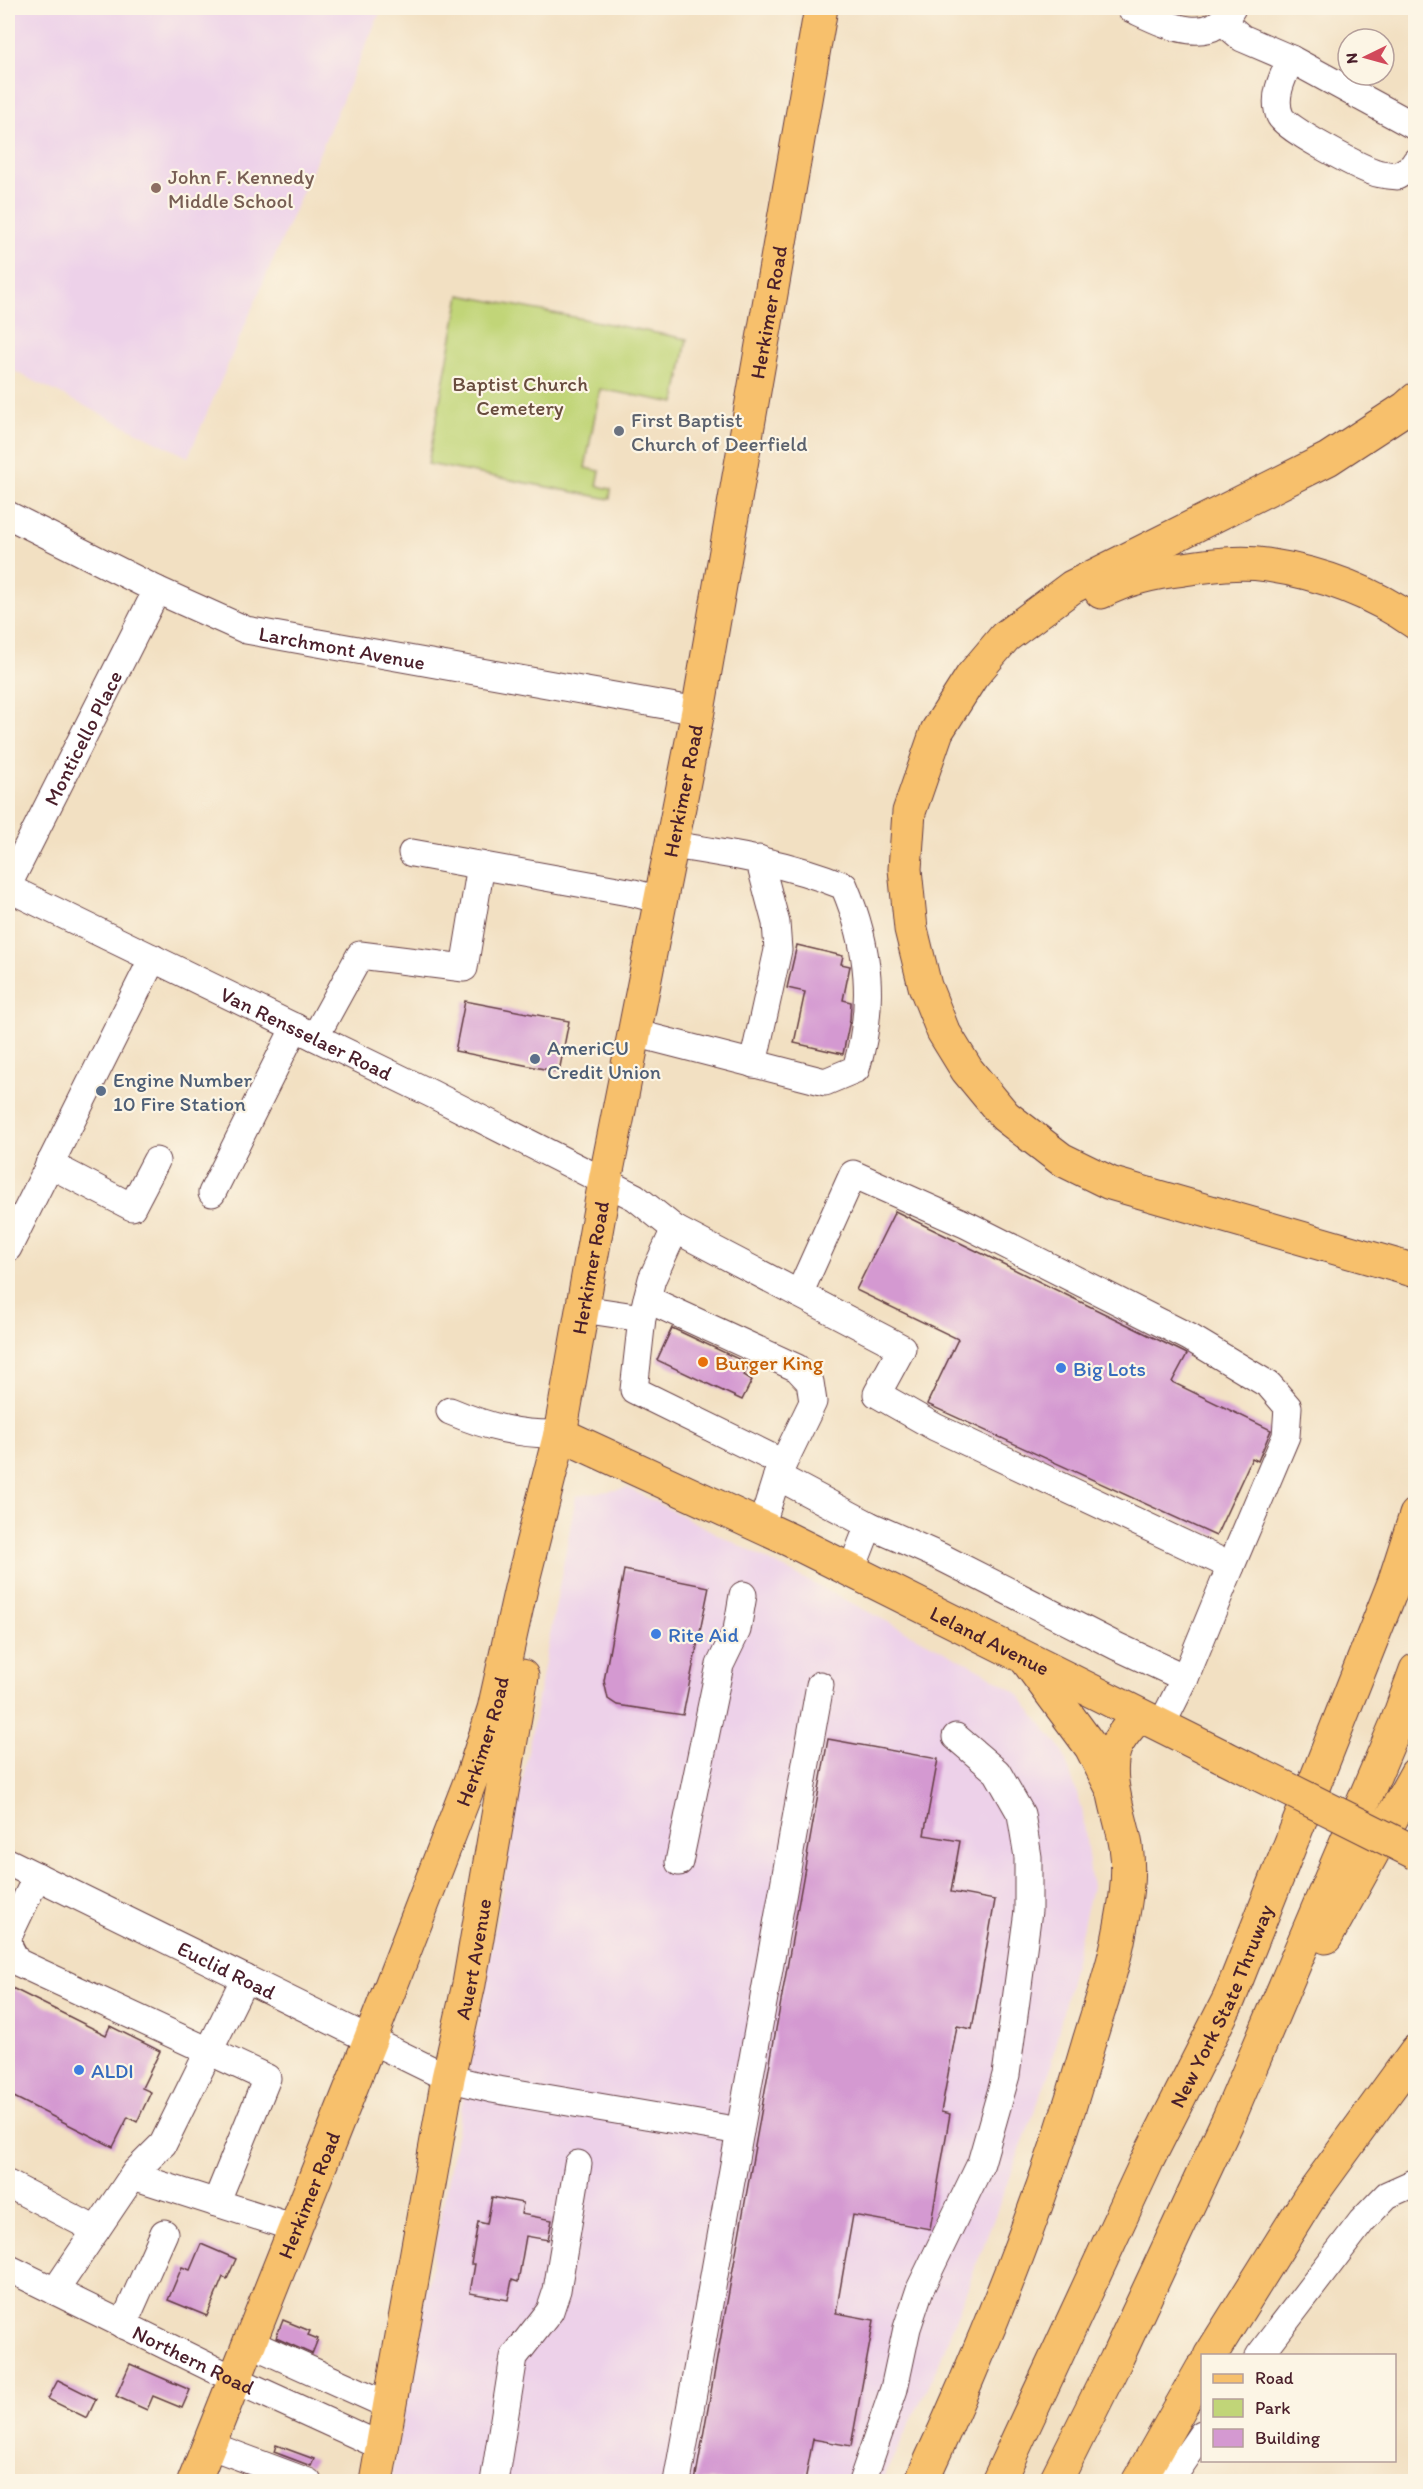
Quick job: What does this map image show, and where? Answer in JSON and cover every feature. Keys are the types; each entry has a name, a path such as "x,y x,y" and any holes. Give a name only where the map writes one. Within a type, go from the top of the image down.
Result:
{"main road":[{"name":"Herkimer Road","path":"194,2481 370,2040 472,1774 494,1709 521,1588 560,1434 605,1181 698,711 821,8"},
{"path":"1396,1255 1110,1183 1061,1159 1005,1116 968,1070 942,1031 925,986 911,929 905,869 909,812 938,731 972,676 1005,637 1072,587 1328,459 1406,408 1416,399"},
{"path":"1416,623 1392,607 1335,581 1266,565 1221,564 1159,572 1104,590 1053,621 1019,649 982,690 955,735 935,786 923,850 922,878 927,933 949,1008 970,1048 1009,1098 1053,1135 1112,1167 1396,1255 1416,1271"},
{"name":"Leland Avenue","path":"560,1434 851,1571 1416,1852"},
{"name":"Auert Avenue","path":"376,2481 448,2078 469,1984 505,1779 560,1434"},
{"name":"New York State Thruway","path":"998,2481 1148,2159 1229,1999 1394,1583 1416,1515"},
{"path":"1026,1659 1091,1746 1114,1792"},
{"path":"1055,2481 1116,2360 1229,2118 1396,1725 1416,1670"},
{"path":"921,2481 963,2392 1025,2240 1077,2087 1117,1947 1125,1906 1128,1873 1126,1847 1114,1792 1112,1762 1115,1747 1150,1720"},
{"path":"1229,2118 1416,1774"},
{"path":"1211,2354 1309,2198 1416,2051"},
{"path":"1138,2481 1201,2372"}],"street":[{"path":"1130,8 1173,28 1190,31 1218,25 1227,14 1242,38 1291,59 1416,127"},
{"path":"1291,59 1281,81 1278,104 1280,118 1293,130 1375,172 1397,176 1412,167 1416,161"},
{"name":"Larchmont Avenue","path":"8,515 157,590 246,630 698,711"},
{"name":"Monticello Place","path":"8,886 157,590"},
{"path":"634,1032 825,1082 856,1070 865,1040 869,996 865,954 854,911 844,885 816,874 759,859 672,844"},
{"path":"412,853 634,893 660,900"},
{"path":"753,1064 778,950 776,923 759,859"},
{"path":"212,1193 305,1032 360,955 464,968 481,865"},
{"name":"Van Rensselaer Road","path":"8,886 635,1197 675,1228 902,1348 877,1394 935,1427 1231,1566"},
{"path":"8,1248 153,958"},
{"path":"49,1164 132,1207 156,1161"},
{"path":"799,1294 853,1174 967,1225 1189,1336 1269,1385 1288,1407 1286,1436 1185,1678 1150,1720"},
{"path":"675,1228 652,1279 645,1309 634,1390 780,1469 869,1525 939,1556 1116,1646 1185,1678"},
{"path":"582,1309 645,1309 797,1368 810,1382 813,1401 780,1469 760,1527"},
{"path":"450,1411 484,1425 530,1435 560,1434"},
{"path":"851,1571 869,1525"},
{"path":"679,1862 720,1665 737,1629 743,1595"},
{"path":"676,2481 820,1685"},
{"path":"862,2481 894,2389 907,2328 920,2289 981,2163 1006,2075 1028,1911 1028,1857 1022,1814 997,1772 956,1737"},
{"name":"Euclid Road","path":"8,1862 448,2078 492,2090 740,2131"},
{"path":"37,1876 8,1937 17,1962 267,2078 216,2203"},
{"path":"55,2291 133,2176 162,2144 245,1978"},
{"path":"494,2481 514,2357 550,2311 557,2290 578,2164"},
{"path":"133,2176 295,2228"},
{"path":"1260,2354 1362,2221 1387,2195 1416,2182"},
{"path":"8,2184 96,2230"},
{"path":"123,2325 164,2233"},
{"name":"Northern Road","path":"8,2268 236,2380 383,2447"},
{"path":"250,2343 390,2406"},
{"path":"1169,2481 1201,2437"},
{"path":"209,2445 255,2472 308,2481"}],"shaded area":[{"name":"John F. Kennedy Middle School","path":"8,8 382,8 188,457 8,368"},
{"path":"628,1488 983,1671 1017,1693 1062,1750 1082,1808 1092,1887 1048,2076 939,2363 882,2481 391,2482 576,1496"}],"green space":[{"name":"Baptist Church Cemetery","path":"460,295 687,339 675,403 600,389 585,468 600,471 597,486 611,489 610,499 428,464"}],"building":[{"path":"797,945 843,956 841,964 850,966 843,1000 851,1002 850,1020 843,1054 794,1043 805,992 787,988"},
{"path":"465,1001 569,1021 559,1072 455,1051"},
{"name":"Big Lots","path":"895,1211 1187,1354 1172,1382 1271,1430 1258,1461 1252,1458 1216,1536 927,1404 958,1339 856,1290"},
{"name":"Burger King","path":"672,1328 749,1364 744,1375 752,1380 742,1400 657,1360"},
{"name":"Rite Aid","path":"624,1570 709,1587 683,1715 617,1705 608,1699 604,1681"},
{"path":"828,1739 938,1759 924,1835 960,1841 951,1892 995,1900 972,2029 957,2026 941,2112 950,2114 930,2229 853,2215 836,2313 874,2320 851,2446 813,2439 805,2481 695,2481"},
{"name":"ALDI","path":"8,1986 106,2035 110,2026 160,2051 142,2088 151,2092 137,2122 128,2117 113,2147 8,2094"},
{"path":"492,2197 523,2203 521,2214 552,2220 548,2240 526,2236 518,2282 512,2280 508,2300 470,2293 475,2264 471,2264 478,2222 487,2224"},
{"path":"201,2244 236,2259 227,2279 223,2277 207,2316 168,2300 182,2267 190,2270"},
{"path":"283,2320 310,2331 308,2335 318,2339 312,2354 276,2338"},
{"path":"130,2364 190,2390 182,2408 153,2396 147,2410 116,2396"},
{"path":"58,2380 96,2399 87,2418 48,2399"},
{"path":"276,2445 314,2459 311,2466 274,2452"}],"place":[{"name":"John F. Kennedy Middle School","path":"156,188"},
{"name":"First Baptist Church of Deerfield","path":"619,431"},
{"name":"AmeriCU Credit Union","path":"535,1059"},
{"name":"Engine Number 10 Fire Station","path":"101,1091"},
{"name":"Burger King","path":"703,1362"},
{"name":"Big Lots","path":"1061,1368"},
{"name":"Rite Aid","path":"656,1634"},
{"name":"ALDI","path":"79,2070"}]}
